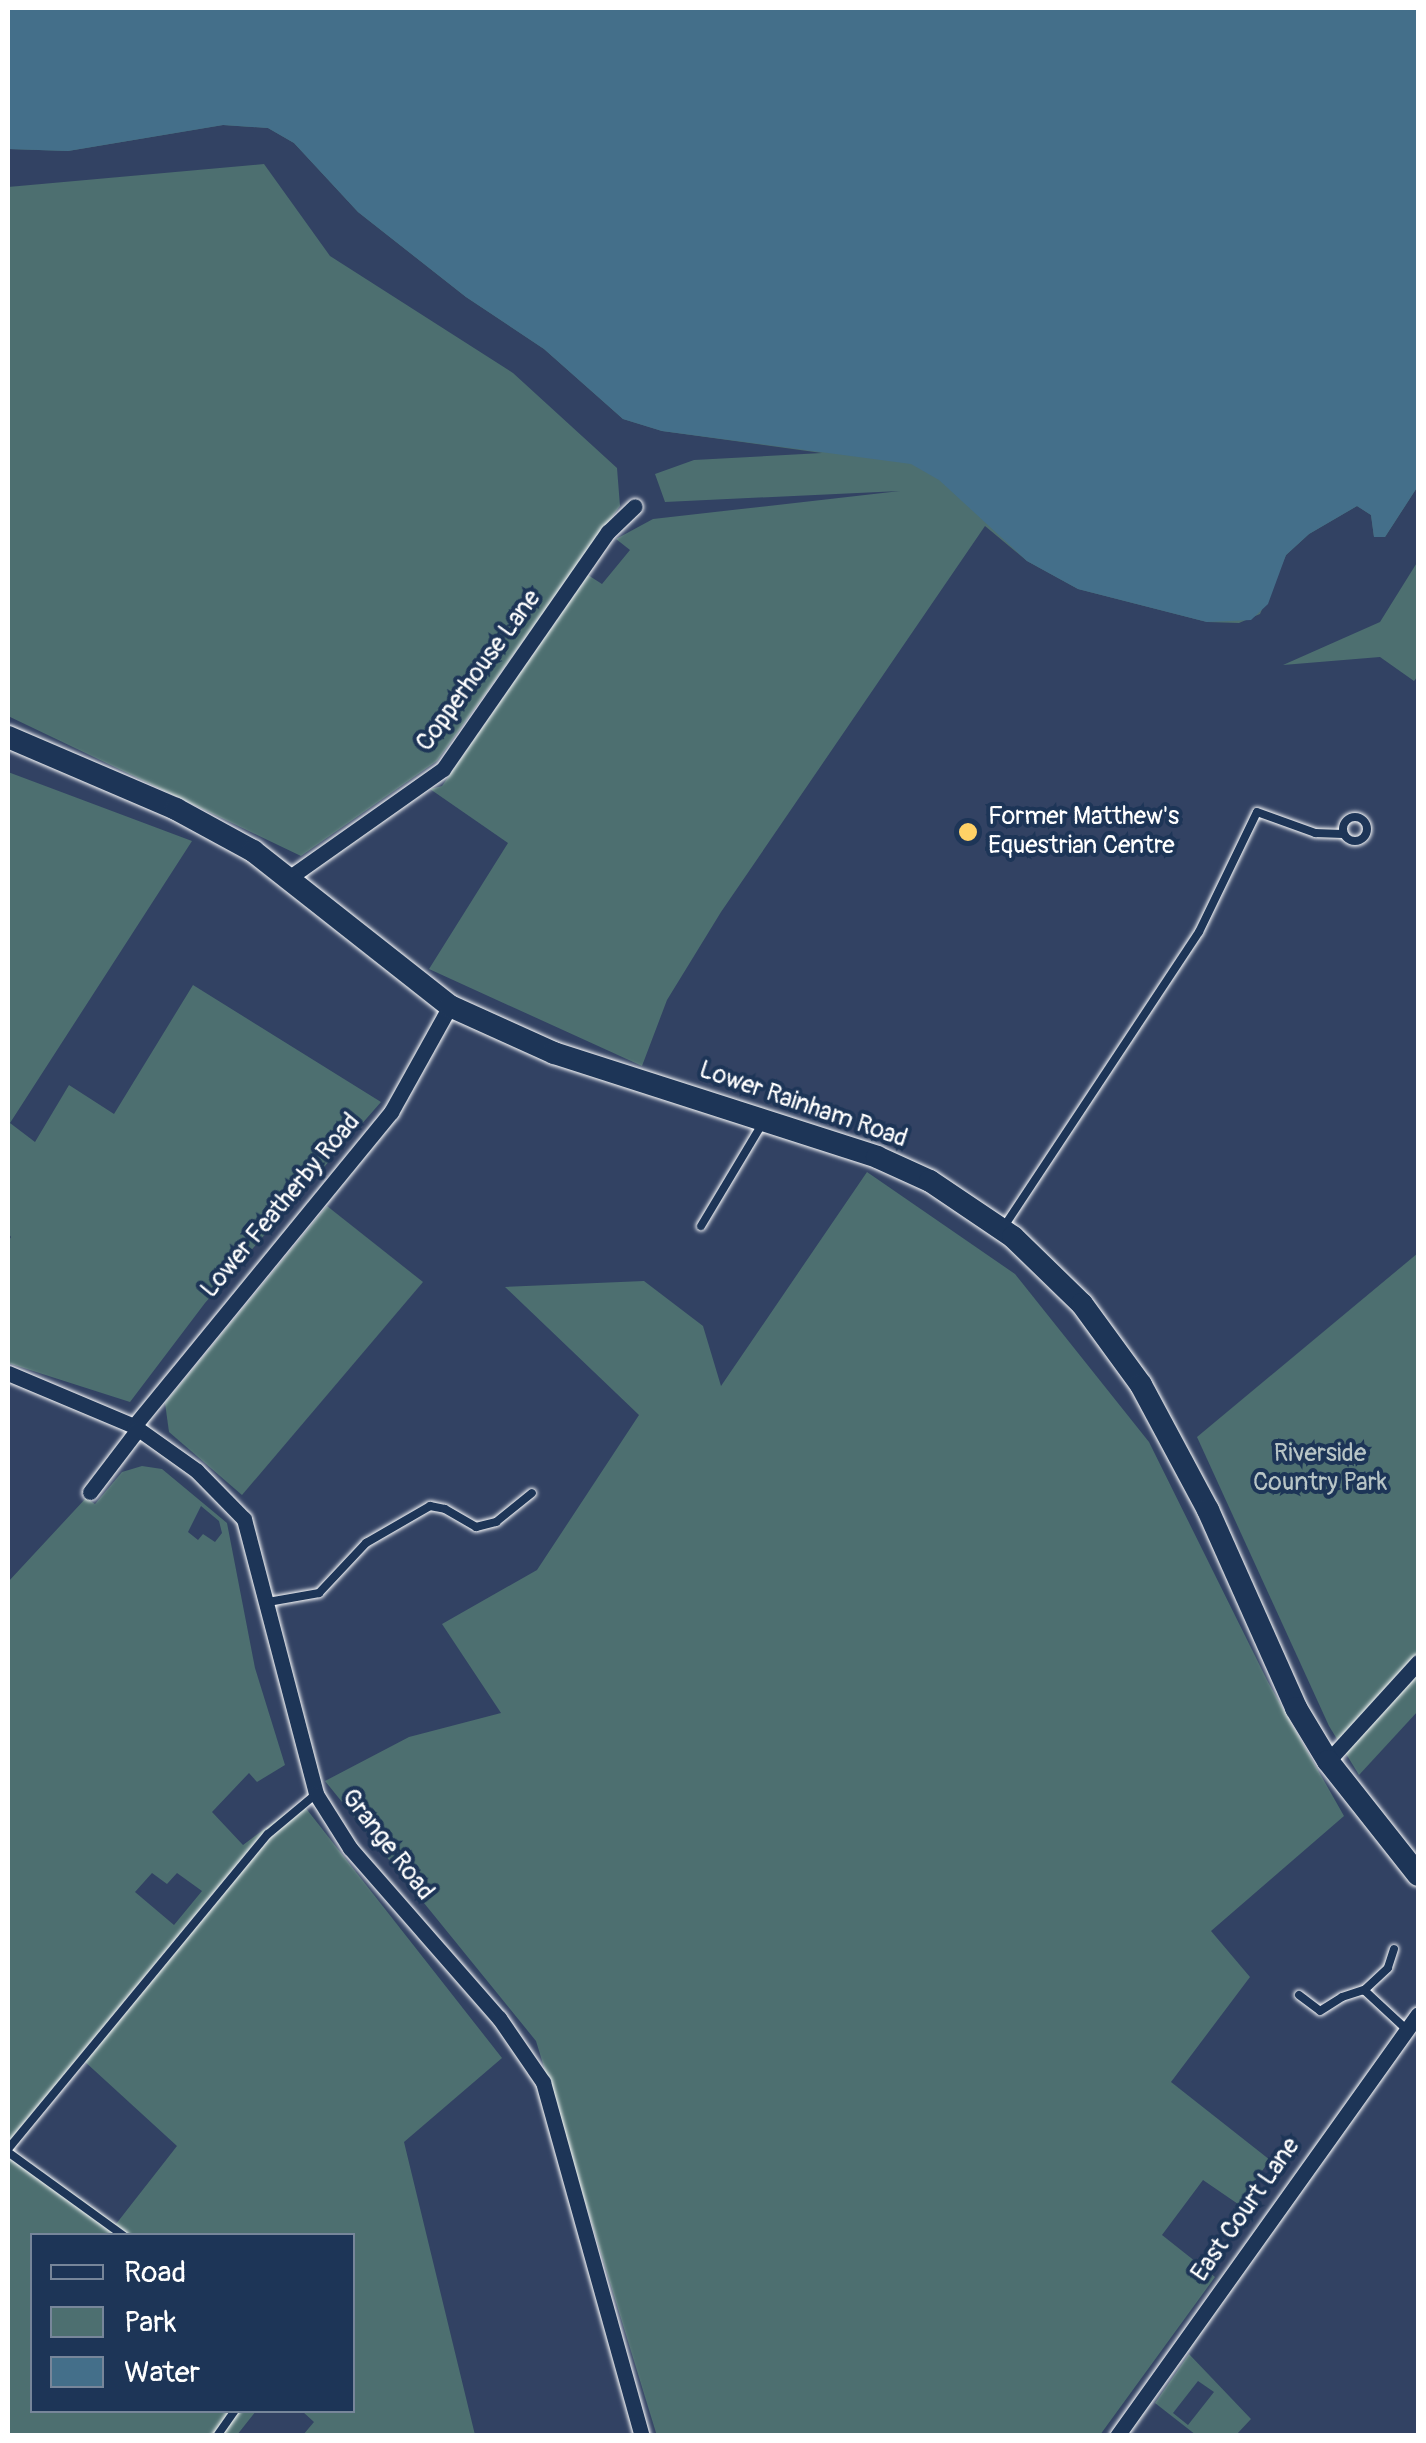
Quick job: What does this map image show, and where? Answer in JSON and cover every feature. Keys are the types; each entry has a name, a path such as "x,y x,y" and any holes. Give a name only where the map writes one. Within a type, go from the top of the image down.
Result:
{"main road":[{"name":"Lower Rainham Road","path":"8,737 176,809 290,877 450,1006 554,1052 902,1168 1002,1228 1082,1304 1150,1400 1208,1510 1296,1708 1328,1761 1418,1875"}],"street":[{"name":"Copperhouse Lane","path":"290,877 443,769 610,528 635,506"},
{"name":"Lower Featherby Road","path":"90,1492 136,1427 391,1112 450,1006"},
{"name":"Grange Road","path":"8,1373 99,1408 136,1427 197,1472 238,1511 252,1539 302,1754 316,1794 350,1848 499,2018 540,2074 642,2436"},
{"path":"1328,1761 1418,1662"},
{"name":"East Court Lane","path":"1116,2436 1418,2014"}],"lane":[{"path":"1002,1228 1190,947 1214,907 1241,837 1257,812 1315,833 1343,834"},
{"path":"701,1226 764,1120"},
{"path":"268,1602 320,1593 366,1543 430,1506 445,1509 476,1527 496,1522 532,1493"},
{"path":"120,2233 8,2150 279,1822 316,1794"},
{"path":"1299,1994 1320,2011 1364,1990 1388,1968 1394,1948"},
{"path":"1364,1990 1406,2029"},
{"path":"216,2436 233,2413"}],"green space":[{"path":"8,8 1418,8 1418,486 1385,537 1374,537 1371,515 1357,506 1309,534 1286,555 1260,614 1239,623 1207,622 1078,589 1027,561 985,526 721,912 667,1000 642,1066 429,969 508,843 430,789 442,786 588,575 602,584 630,550 616,539 653,519 900,491 665,502 655,474 694,460 822,453 662,431 623,419 544,349 466,297 358,212 294,143 268,128 223,125 68,151 8,149"},
{"path":"264,164 330,256 513,373 617,468 620,506 437,761 301,856 8,716 8,187"},
{"path":"1418,561 1418,676 1414,681 1380,657 1283,665 1380,622"},
{"path":"8,772 192,841 10,1123 35,1142 69,1085 114,1114 193,985 381,1102 205,1303 130,1402 8,1363"},
{"path":"867,1172 1015,1274 1149,1442 1268,1682 1344,1816 1211,1931 1250,1977 1171,2082 1270,2160 1238,2204 1203,2180 1162,2235 1215,2277 1100,2435 657,2436 536,2041 325,1781 409,1737 501,1713 442,1624 537,1570 639,1415 505,1287 644,1281 703,1326 721,1386"},
{"path":"327,1206 423,1282 242,1495 169,1432 165,1403"},
{"name":"Riverside Country Park","path":"1418,1253 1418,1711 1359,1775 1329,1726 1197,1437"},
{"path":"142,1466 162,1469 227,1523 255,1668 285,1765 257,1782 249,1773 212,1812 243,1845 301,1802 502,2058 404,2142 475,2435 303,2435 314,2422 304,2413 355,2413 355,2233 30,2233 30,2413 254,2413 237,2435 8,2435 8,1582 86,1498 95,1504 122,1472","holes":["201,1506 219,1521 222,1533 215,1542 203,1534 198,1540 188,1532","152,1873 167,1884 177,1873 202,1891 174,1925 135,1892","83,2060 177,2146 116,2224 12,2150"]},
{"path":"1189,2354 1251,2419 1236,2435 1196,2435 1155,2403","holes":["1198,2381 1214,2392 1188,2425 1173,2413"]}],"water":[{"path":"8,8 1418,8 1418,486 1385,537 1374,537 1371,515 1357,506 1309,534 1286,555 1268,604 1251,620 1207,622 1078,589 1027,561 939,480 911,464 662,431 623,419 544,349 466,297 358,212 294,143 268,128 223,125 68,151 8,149"}],"place":[{"name":"Former Matthew's Equestrian Centre","path":"968,832"}]}
